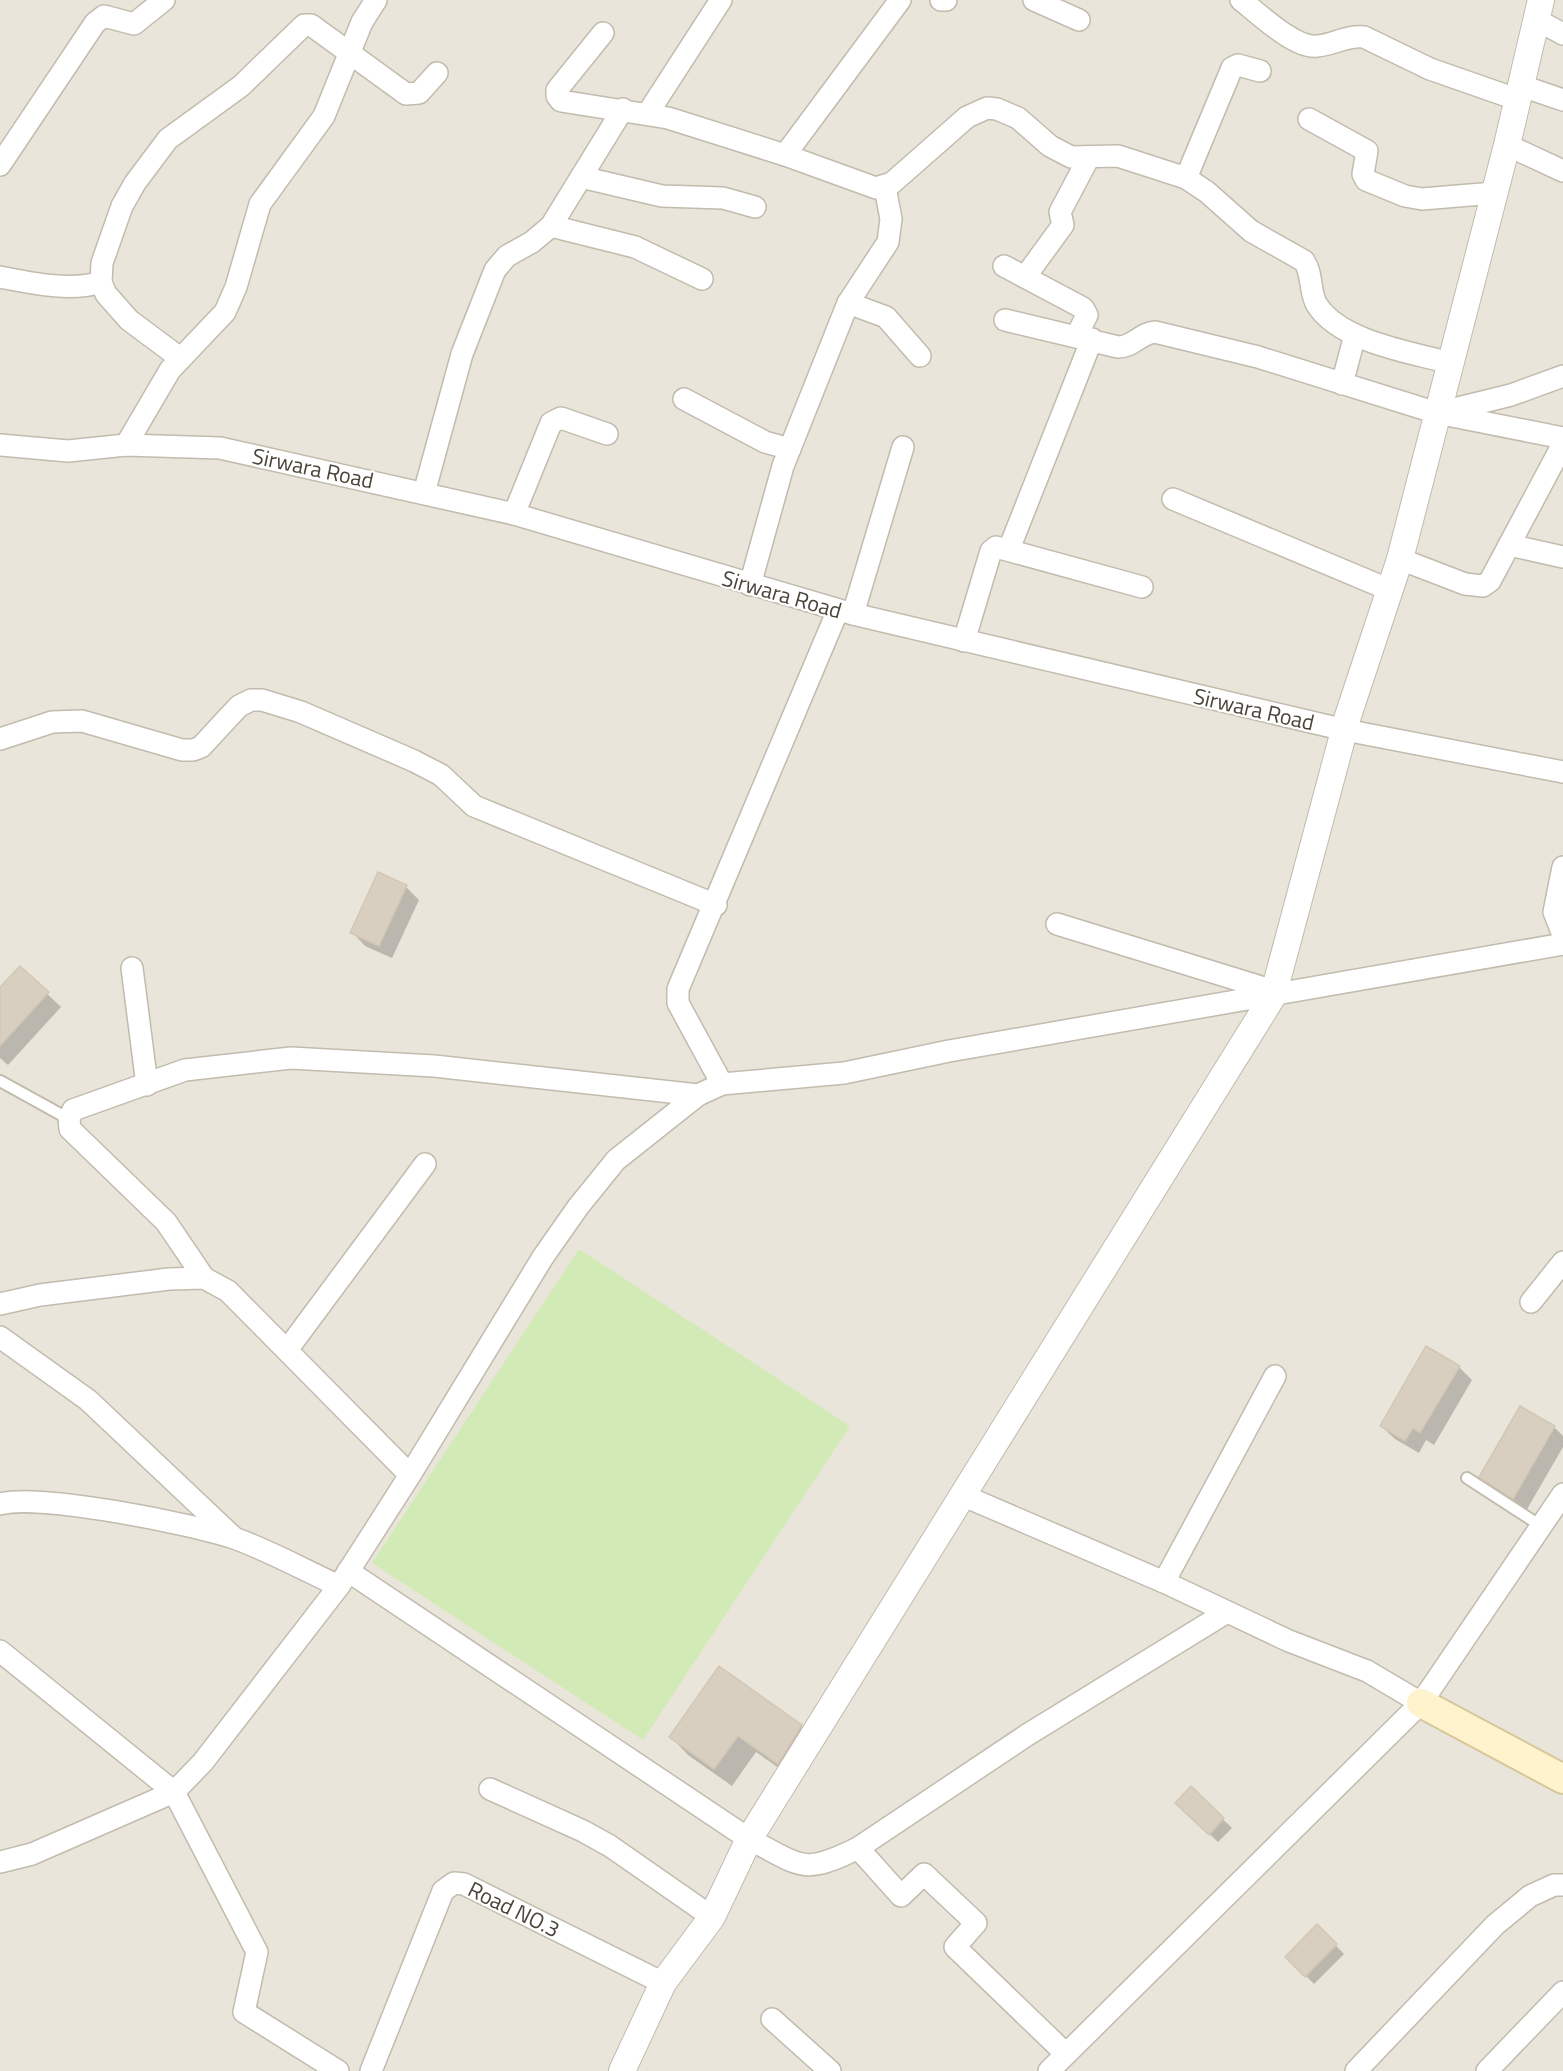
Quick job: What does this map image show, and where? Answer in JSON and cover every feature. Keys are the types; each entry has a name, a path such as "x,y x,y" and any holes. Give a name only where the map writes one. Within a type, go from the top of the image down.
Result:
{"main road":[{"path":"1421,1702 1563,1779"}],"street":[{"path":"0,165 96,23 104,16 134,24 164,0"},
{"path":"126,445 180,358 225,312 236,287 260,204 324,116 363,22 376,0"},
{"path":"648,113 721,0"},
{"path":"785,155 900,0"},
{"path":"941,0 946,0"},
{"path":"1034,0 1078,20"},
{"path":"1241,0 1304,45 1321,46 1356,36 1364,37 1430,69 1517,92 1563,100"},
{"path":"622,2071 663,1983 712,1917 749,1839 1274,994 1345,730 1400,559 1507,145 1517,92 1538,10 1563,34"},
{"path":"180,358 117,310 101,282 102,263 122,206 135,183 168,139 241,86 301,27 311,25 406,94 418,93 437,73"},
{"path":"603,33 557,90 557,96 561,101 648,113 785,155 876,188 885,187 968,117 987,108 1009,113 1062,153 1077,159 1118,156 1186,178 1208,192 1251,231 1304,261 1308,267 1316,303 1322,311 1355,335 1450,363"},
{"path":"1186,178 1232,68 1238,65 1260,71"},
{"path":"423,493 462,354 495,270 507,256 532,242 551,226 622,109"},
{"path":"1309,119 1367,151 1363,174 1366,180 1405,196 1422,199 1494,194"},
{"path":"1507,145 1563,171"},
{"path":"1025,277 1063,225 1060,212 1089,157"},
{"path":"581,177 669,197 723,198 755,207"},
{"path":"750,585 790,449 848,303 888,242 891,219 885,187"},
{"path":"551,226 635,247 702,279"},
{"path":"1004,266 1083,308 1087,315 1084,337 1009,549"},
{"path":"0,277 76,286 101,282"},
{"path":"848,303 886,317 920,356"},
{"path":"1005,320 1126,347 1147,332 1155,332 1258,357 1437,413 1563,438"},
{"path":"1342,384 1355,335"},
{"path":"1437,413 1511,395 1563,376"},
{"path":"684,399 765,442 790,449"},
{"path":"514,514 551,423 556,418 607,434"},
{"path":"1400,559 1465,584 1483,586 1490,581 1563,444"},
{"name":"Sirwara Road","path":"0,445 68,451 126,445 220,448 514,514 845,612 964,641 1345,730 1563,772"},
{"path":"722,1084 678,1003 678,989 845,612 903,447"},
{"path":"1173,499 1390,590"},
{"path":"1509,545 1563,557"},
{"path":"964,641 991,551 996,547 1142,587"},
{"path":"0,739 66,720 82,721 182,750 193,750 206,742 239,706 251,700 262,700 301,711 414,761 441,775 474,806 716,905"},
{"path":"1563,867 1554,912 1563,935"},
{"path":"1057,924 1274,994"},
{"path":"0,1862 32,1854 174,1792 203,1762 344,1578 410,1475 543,1257 578,1207 616,1160 698,1095 722,1084 844,1073 949,1051 1563,944"},
{"path":"132,968 147,1085"},
{"path":"410,1475 228,1291 204,1278 166,1222 70,1129 69,1119 73,1110 185,1070 291,1058 434,1066 698,1095"},
{"path":"287,1350 425,1164"},
{"path":"1531,1302 1563,1262"},
{"path":"0,1304 40,1295 169,1279 204,1278"},
{"path":"0,1337 88,1400 234,1538"},
{"path":"1164,1582 1275,1376"},
{"path":"1049,2071 1421,1702 1563,1494"},
{"path":"962,1495 1164,1582 1289,1641 1367,1671 1421,1702"},
{"path":"0,1504 25,1500 173,1523 234,1538 344,1578 749,1839 795,1863 812,1867 828,1863 858,1848 1027,1735 1227,1612"},
{"path":"0,1652 174,1792 257,1952 244,2012 338,2071"},
{"path":"490,1789 610,1846 712,1917"},
{"path":"858,1848 901,1896 924,1874 976,1923 955,1947 1065,2054"},
{"name":"Road NO.3","path":"371,2071 443,1891 454,1883 464,1884 663,1983"},
{"path":"1356,2071 1495,1925 1530,1896 1554,1885 1563,1885"},
{"path":"1487,2071 1563,1992"},
{"path":"772,2019 830,2071"}],"lane":[{"path":"0,1081 69,1119"},
{"path":"1467,1478 1541,1526"}],"shaded area":[{"path":"0,0 1563,0 1563,2071 0,2071"}],"green space":[{"path":"579,1249 850,1426 643,1740 372,1563"}],"building":[{"path":"378,872 407,885 379,946 350,933"},
{"path":"20,966 49,992 0,1046 0,987"},
{"path":"1426,1346 1460,1366 1420,1433 1413,1428 1405,1441 1380,1426"},
{"path":"1520,1406 1555,1426 1513,1499 1479,1477"},
{"path":"719,1666 802,1725 778,1764 738,1736 714,1769 669,1737"},
{"path":"1191,1786 1224,1818 1209,1835 1175,1803"},
{"path":"1317,1924 1337,1944 1305,1977 1285,1957"}]}
